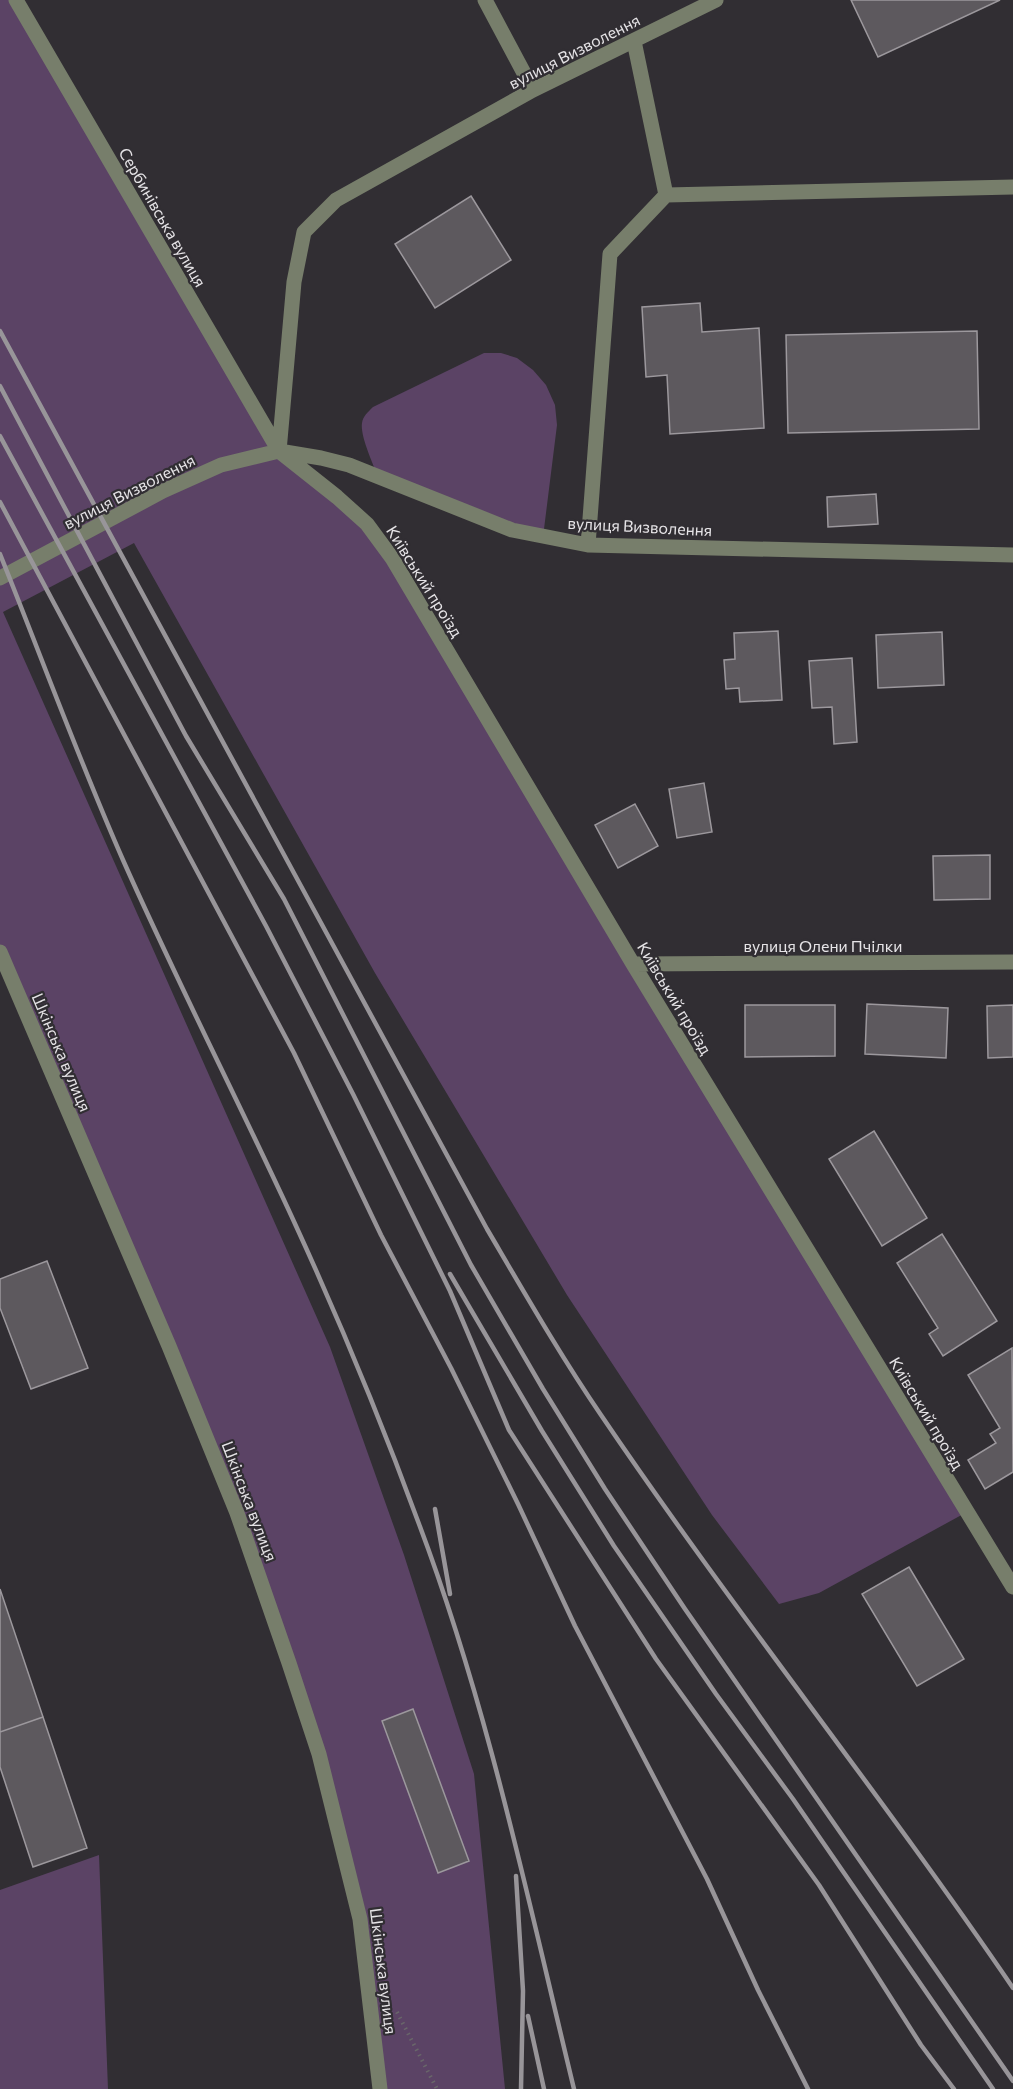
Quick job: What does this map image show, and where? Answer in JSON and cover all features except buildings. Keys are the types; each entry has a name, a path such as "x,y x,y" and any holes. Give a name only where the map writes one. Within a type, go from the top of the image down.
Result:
{"street":[{"name":"Сербинівська вулиця","path":"16,0 279,451"},
{"path":"485,0 533,90"},
{"name":"вулиця Визволення","path":"279,451 294,282 304,231 336,201 533,90 716,0"},
{"path":"634,41 666,195"},
{"path":"588,544 610,254 666,195 1013,187"},
{"name":"вулиця Визволення","path":"0,578 164,491 221,465 279,451 349,465 512,530 588,544 1013,555"},
{"name":"Київський проїзд","path":"279,451 337,496 367,524 392,558 633,964 1013,1587"},
{"name":"Шкінська вулиця","path":"0,952 169,1346 237,1513 297,1685 320,1754 360,1919 380,2089"},
{"name":"вулиця Олени Пчілки","path":"633,964 1013,962"}],"path":[{"path":"393,2004 437,2089"}],"shaded area":[{"path":"0,0 16,0 279,451 367,524 967,1512 819,1593 779,1604 712,1515 567,1295 375,973 134,543 3,612 330,1347 404,1555 474,1774 505,2089 380,2089 350,1876 237,1513 0,952"},
{"path":"484,353 501,353 517,358 533,370 546,385 555,405 557,425 543,537 377,475 365,442 363,421 373,407"},
{"path":"99,1855 108,2089 0,2089 0,1890"}],"railway":[{"path":"0,331 487,1229 557,1346 651,1488 702,1560 912,1844 1013,1988"},
{"path":"0,386 186,736 284,899 471,1265 543,1389 605,1489 685,1609 1013,2081"},
{"path":"0,436 266,926 353,1094 450,1291 509,1430 656,1659 819,1885 921,2045 954,2089"},
{"path":"0,502 294,1053 381,1235 451,1368 575,1626 707,1879 758,1990 808,2089"},
{"path":"0,554 123,860 313,1263 405,1486 444,1593 486,1733 523,1875 574,2089"},
{"path":"450,1274 542,1431 614,1546 716,1694 793,1799 993,2089"},
{"path":"435,1509 450,1594"},
{"path":"516,1876 523,1991 521,2089"},
{"path":"528,2016 544,2089"}]}
